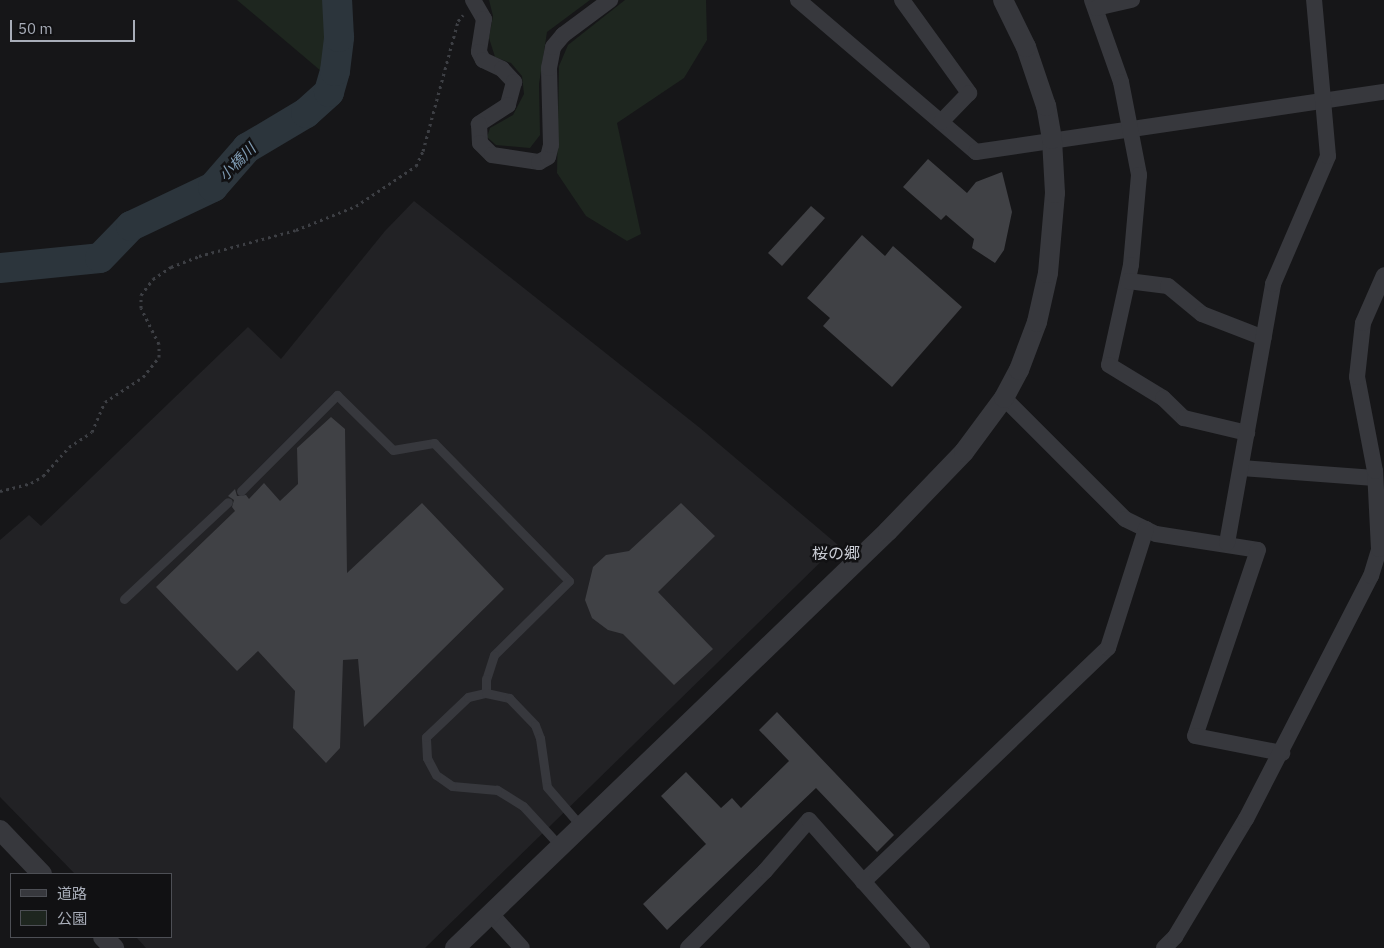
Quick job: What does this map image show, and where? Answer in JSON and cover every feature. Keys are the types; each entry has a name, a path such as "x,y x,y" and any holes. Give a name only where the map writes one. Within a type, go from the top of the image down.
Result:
{"street":[{"path":"473,0 484,19 479,52 490,65 509,75 514,90 508,105 479,124 480,143 492,155 539,162 548,157 551,145 549,68 553,46 563,36 610,0"},
{"path":"902,0 969,93 941,122"},
{"path":"455,948 559,845 888,531 964,452 1004,398 1019,370 1037,322 1048,273 1055,193 1052,139 1036,73 1003,0"},
{"path":"1132,0 1094,4 1122,82 1139,175 1128,282 1109,366 1163,398 1184,418 1247,433"},
{"path":"1227,543 1273,284 1328,156 1314,0"},
{"path":"803,2 976,152 1052,139 1384,92"},
{"path":"1164,948 1175,937 1282,753 1371,576 1379,549 1375,478 1357,377 1363,323 1384,275"},
{"path":"1128,282 1168,286 1202,314 1264,338"},
{"path":"1004,398 1125,519 1156,534 1227,543 1258,550 1195,736 1282,753"},
{"path":"1241,468 1375,478"},
{"path":"863,882 1108,648 1146,529"},
{"path":"688,948 765,871 809,820 922,948"},
{"path":"0,830 41,873"},
{"path":"490,913 522,948"},
{"path":"104,938 114,948"}],"lane":[{"path":"242,491 337,395 393,450 434,443 569,581 494,655 486,679 486,693"},
{"path":"124,599 228,502"},
{"path":"559,845 523,806 497,790 452,786 436,775 431,768 425,746 426,736 468,697 486,693 509,698 534,725 540,738 548,787 580,825"}],"path":[{"path":"0,491 30,483 42,476 69,447 92,432 105,402 143,376 159,357 159,344 141,308 141,295 153,280 171,267 199,256 296,230 356,206 416,166 423,152 458,21 473,0"}],"shaded area":[{"path":"414,201 700,428 838,545 425,948 146,948 137,938 172,938 172,873 74,873 0,797 0,540 29,515 41,526 248,327 281,359 385,231"}],"green space":[{"path":"237,0 329,0 330,16 321,71"},
{"path":"489,0 590,0 547,32 539,84 540,135 530,148 496,145 487,137 490,128 513,115 524,94 522,76 511,63 495,57 489,38 493,16"},
{"path":"625,0 706,0 707,40 684,78 617,123 641,234 627,241 586,216 557,173 559,66 568,45"}],"building":[{"path":"928,159 967,193 976,182 1002,172 1012,212 1004,250 995,263 972,248 974,239 946,215 941,220 903,187"},
{"path":"811,206 825,218 782,266 768,253"},
{"path":"862,235 885,256 893,246 962,307 892,387 823,326 830,318 807,298"},
{"path":"331,417 345,429 347,573 422,503 504,589 364,727 358,659 343,660 340,748 326,763 293,728 295,691 258,651 237,671 156,587 235,511 232,507 234,500 228,496 235,489 237,496 246,495 249,499 264,483 280,501 298,484 297,448"},
{"path":"681,503 715,536 658,592 713,649 674,685 623,634 608,630 592,618 585,600 593,567 606,555 629,551"},
{"path":"777,712 894,835 877,852 816,788 667,930 643,904 706,844 661,796 686,772 721,808 732,798 741,808 789,761 759,730"}],"waterway":[{"name":"小橋川","path":"0,268 100,258 131,226 213,187 247,148 306,113 329,92 335,71 339,37 337,0"}],"district":[{"name":"桜の郷","path":"836,553"}]}
